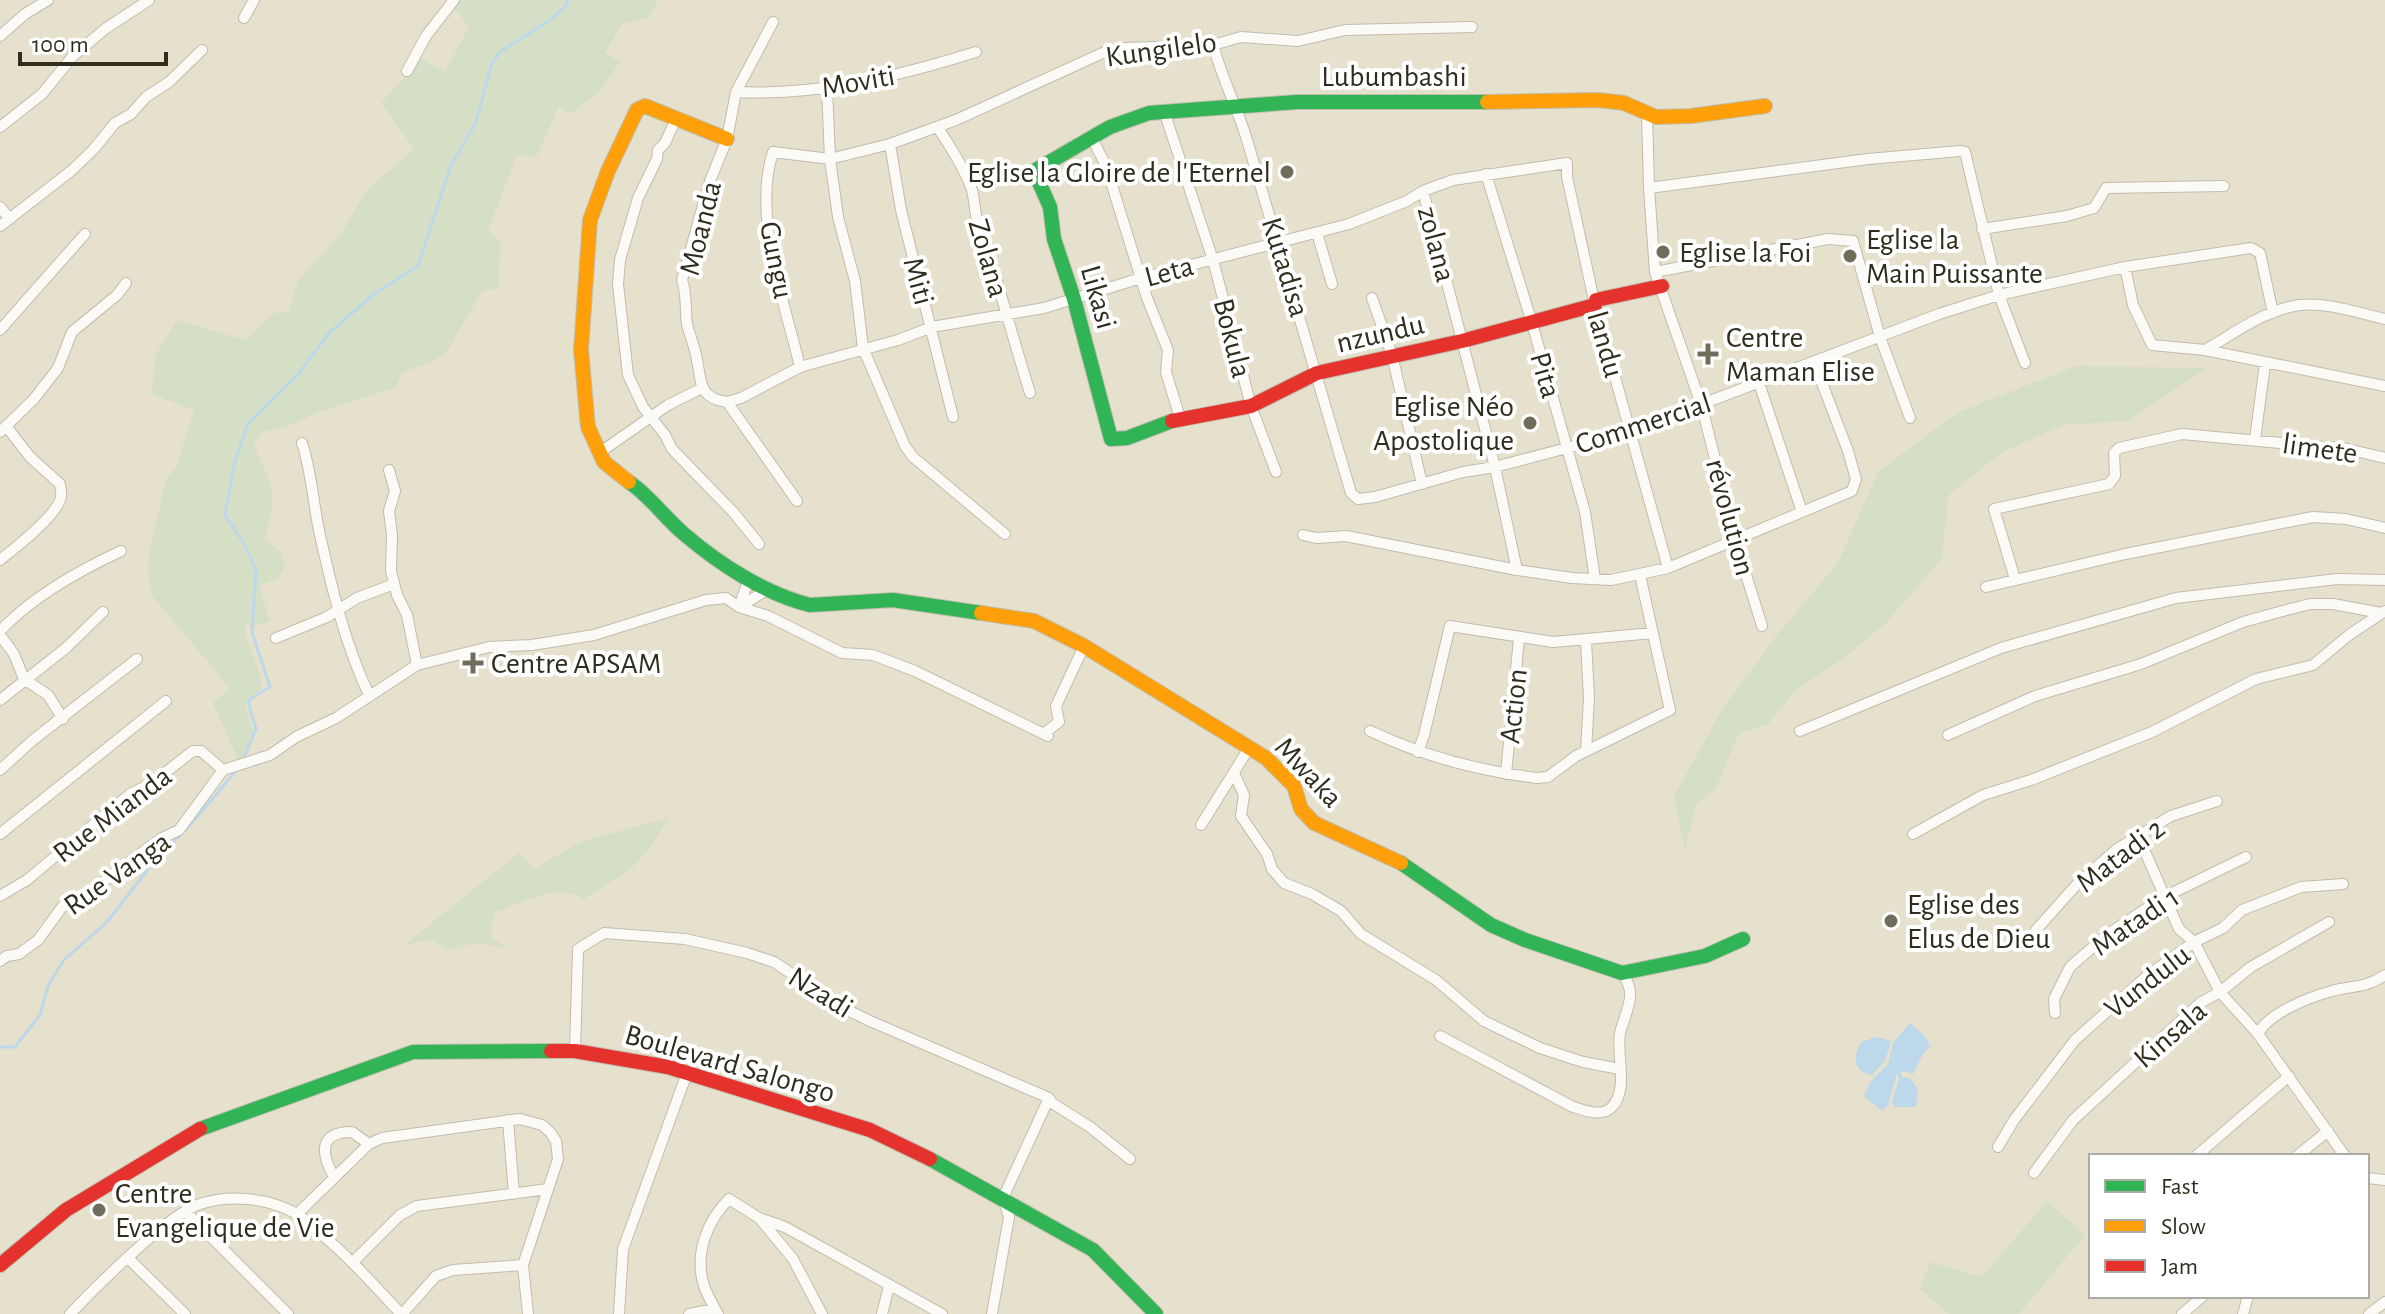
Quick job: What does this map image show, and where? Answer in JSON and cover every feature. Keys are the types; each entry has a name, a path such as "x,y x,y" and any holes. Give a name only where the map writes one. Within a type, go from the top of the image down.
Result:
{"street":[{"path":"0,36 25,14 48,0"},
{"path":"0,127 42,94 73,56 105,29 149,0"},
{"path":"244,18 254,0"},
{"path":"407,71 426,36 454,0"},
{"name":"Moanda","path":"702,388 687,326 682,280 710,181 727,139 736,92 773,22"},
{"name":"Kungilelo","path":"773,152 830,159 890,144 938,128 1107,51 1213,45 1241,37 1298,41 1345,30 1472,27"},
{"name":"Kutadisa","path":"1213,45 1227,92 1237,106 1351,493"},
{"path":"0,226 71,171 115,123 131,114 146,97 169,82 202,50"},
{"name":"Moviti","path":"736,92 827,88 930,66 976,52"},
{"path":"827,88 830,159 838,217 855,281 863,348 905,446 913,457 1005,534"},
{"name":"Lubumbashi","path":"1034,171 1060,158 1091,136 1145,113 1164,111 1297,102 1413,104 1598,100 1624,103 1656,117 1691,116 1765,106"},
{"path":"727,139 645,106 637,110 612,161 590,220 581,350 585,415 599,453 673,402 702,388 713,400 727,402 797,501"},
{"name":"Bokula","path":"1164,111 1213,260 1251,406 1276,472"},
{"name":"révolution","path":"1647,113 1649,188 1659,279 1702,407 1735,539 1762,626"},
{"path":"676,119 665,143 658,150 657,159 631,215 620,260 618,284 631,385 672,449 734,513 759,544"},
{"name":"Zolana","path":"938,128 954,152 972,191 977,220 1030,393"},
{"path":"1091,136 1106,166 1141,278 1168,350 1166,372 1180,418"},
{"name":"Miti","path":"890,144 901,210 953,417"},
{"name":"Gungu","path":"773,152 767,217 778,279 800,367"},
{"path":"1649,188 1868,159 1965,152 1999,295 2025,363"},
{"name":"Leta","path":"727,402 741,398 800,367 898,340 932,327 1044,308 1141,278 1317,233 1385,210 1453,180 1567,163"},
{"name":"landu","path":"1567,163 1567,177 1595,305 1668,568"},
{"name":"Likasi","path":"1034,171 1050,207 1054,239 1074,299 1111,439"},
{"name":"Pita","path":"1486,174 1532,323 1590,531 1595,579"},
{"path":"1982,229 2067,216 2094,208 2106,188 2224,186"},
{"name":"zolana","path":"1423,191 1495,467 1517,570"},
{"path":"0,207 10,219"},
{"path":"1317,233 1332,284"},
{"path":"0,330 85,234"},
{"name":"nzundu","path":"1111,439 1127,438 1180,418 1251,406 1317,373 1358,366 1392,355 1532,323 1595,305 1596,300 1659,279 1828,239 1853,241 1880,337"},
{"name":"Commercial","path":"1351,493 1358,499 1375,497 1631,431 1999,295 2125,267 2257,249 2273,313"},
{"path":"2125,267 2133,305 2152,345 2205,350 2385,386"},
{"path":"0,560 33,531 61,498 60,484 3,429 34,399 58,368 72,332 117,295 126,283"},
{"path":"1372,298 1392,355 1422,484"},
{"path":"2205,350 2273,313 2300,305 2328,307 2385,319"},
{"path":"1880,337 1910,418"},
{"path":"1303,535 1316,538 1346,536 1517,570 1595,579 1611,580 1668,568 1848,493 1854,486 1856,479 1814,362"},
{"path":"2255,439 2265,364"},
{"path":"1759,383 1802,512"},
{"name":"limete","path":"2015,579 1994,509 2109,484 2115,476 2115,451 2182,434 2347,449 2385,458"},
{"path":"302,443 320,536 339,609 354,664 369,695"},
{"name":"Mwaka","path":"599,453 613,472 637,488 684,534 722,563 798,602 810,605 893,600 999,614 1034,621 1084,646 1266,758 1294,786 1301,809 1314,823 1405,865 1491,925 1622,973"},
{"path":"389,470 395,491 389,511 391,571 407,615 417,665"},
{"path":"1986,587 2182,542 2313,517 2346,519 2385,528"},
{"path":"63,719 48,695 24,679 14,654 0,633 13,617 56,586 121,551"},
{"path":"1370,731 1418,752 1506,774 1548,777 1576,756 1670,710 1640,575"},
{"path":"739,607 749,579"},
{"path":"1800,731 2001,648 2176,598 2337,579 2385,580"},
{"path":"276,638 327,617 357,598 394,584"},
{"path":"739,607 765,591 788,596"},
{"path":"223,770 270,755 296,737 336,718 417,665 489,647 532,645 594,635 706,600 726,598 739,607 768,616 842,653 873,655 915,671 1048,736 1050,727 1059,722 1056,706 1084,646"},
{"path":"1948,735 2035,696 2141,664 2243,622 2310,604 2333,604 2383,612"},
{"path":"0,700 66,648 103,612"},
{"path":"1913,834 1983,795 2031,780 2152,732 2256,679 2313,665 2383,612"},
{"path":"1418,752 1450,626 1553,642 1653,633"},
{"name":"Action","path":"1506,774 1519,638"},
{"path":"1586,641 1589,698 1586,751"},
{"path":"0,770 33,740 137,659"},
{"path":"0,834 166,701"},
{"path":"1201,825 1249,748"},
{"name":"Rue Mianda","path":"0,896 27,880 130,794 161,777 193,751 201,751 223,770"},
{"name":"Rue Vanga","path":"0,961 19,954 38,940 62,907 91,891 160,839 179,830 223,770"},
{"path":"1234,773 1244,795 1241,816 1267,854 1272,869 1284,883 1312,894 1341,911 1361,934 1436,980 1484,1021 1540,1048 1583,1062 1620,1069"},
{"name":"Matadi 2","path":"2036,930 2079,882 2117,849 2181,811 2217,801"},
{"path":"2138,836 2179,929 2194,942 2220,992 2258,1034 2344,1154"},
{"name":"Matadi 1","path":"2055,1013 2054,999 2070,967 2108,934 2164,897 2246,857"},
{"name":"Vundulu","path":"1998,1147 2014,1120 2075,1040 2147,976 2194,942 2223,928 2242,910 2301,887 2343,884"},
{"name":"Kinsala","path":"2034,1173 2073,1120 2200,1003 2220,992 2251,967 2329,922"},
{"name":"Nzadi","path":"575,1051 578,949 604,933 685,939 774,962 858,1015 1049,1098"},
{"path":"1440,1036 1571,1106 1601,1113 1611,1108 1619,1095 1620,1034 1630,996 1622,973 1705,956 1743,939"},
{"path":"2258,1034 2266,1021 2285,1010 2333,990 2371,985 2385,975"},
{"name":"Boulevard Salongo","path":"0,1265 66,1210 187,1134 221,1121 413,1052 575,1051 687,1073 870,1130 1003,1198 1093,1250 1156,1314"},
{"path":"619,1314 623,1249 687,1073"},
{"path":"2198,1154 2289,1076"},
{"path":"1049,1098 1130,1159"},
{"path":"992,1314 1009,1217 1003,1198 1049,1098"},
{"path":"508,1120 514,1194"},
{"path":"297,1214 369,1144 382,1138 508,1120 531,1120 550,1132 556,1141 558,1159 523,1265 528,1314"},
{"path":"2299,1154 2328,1131"},
{"path":"334,1177 324,1160 324,1152 334,1136 352,1132 369,1144"},
{"path":"353,1262 407,1210 417,1206 548,1189"},
{"path":"77,1312 128,1258 185,1211 224,1199 257,1200 297,1214 353,1262 402,1314 436,1276 443,1273 523,1265"},
{"path":"689,1314 716,1311 703,1285 702,1249 708,1225 729,1199 759,1218 785,1227 942,1314"},
{"path":"185,1211 288,1314"},
{"path":"759,1218 783,1245 804,1276 822,1314"},
{"path":"128,1258 185,1314"},
{"path":"882,1314 889,1286"},
{"path":"2182,1314 2201,1298"},
{"path":"2369,1314 2385,1302"}],"green space":[{"path":"458,0 658,0 649,17 622,24 605,53 620,61 600,91 570,114 559,106 536,157 517,155 488,231 501,242 498,288 482,291 446,353 432,362 403,372 395,388 321,411 286,427 262,432 254,443 272,492 265,538 281,553 285,566 278,578 259,586 270,621 256,626 245,625 261,688 245,706 254,734 240,763 213,703 230,688 152,596 149,553 166,480 177,464 194,411 152,394 155,356 177,320 245,340 274,313 289,311 298,280 341,234 367,190 414,149 381,103 421,58 445,72 469,27 456,10"},
{"path":"2076,366 2206,368 2128,421 2063,425 2001,453 1948,496 1942,559 1886,623 1844,658 1797,689 1767,725 1739,733 1716,788 1696,805 1685,850 1674,796 1722,710 1776,636 1838,563 1878,472 1957,413"},
{"path":"668,818 652,845 632,868 583,900 573,895 552,893 496,912 491,924 492,938 507,948 478,944 448,949 432,939 403,946 519,853 534,869 580,842"},
{"path":"2047,1201 2085,1235 2019,1314 1949,1314 1920,1289 1930,1262 1982,1277"}],"water":[{"path":"1910,1023 1924,1035 1930,1046 1913,1074 1897,1073 1888,1105 1882,1111 1864,1096 1871,1081 1888,1064 1893,1043"},
{"path":"1877,1037 1891,1041 1885,1061 1872,1075 1858,1067 1856,1058 1861,1042"},
{"path":"1900,1077 1910,1078 1918,1089 1916,1107 1894,1107 1892,1101"}],"waterway":[{"path":"244,758 256,729 250,699 270,687 252,632 256,569 225,515 235,461 248,423 297,376 328,334 374,294 418,266 450,168 476,122 492,63 500,52 549,21 566,6 568,0"},
{"path":"0,1047 15,1047 40,1015 48,986 63,961 108,921 152,864 236,771"},
{"path":"1899,1072 1900,1077"}],"traffic: fast":[{"path":"1172,421 1127,438 1111,439 1074,299 1054,239 1050,207 1034,171 1110,127 1149,113 1297,102 1487,102"},
{"path":"629,482 712,556 743,577 793,600 810,605 893,600 981,613"},
{"path":"1401,863 1491,925 1622,973 1705,956 1743,939"},
{"path":"200,1129 413,1052 551,1051"},
{"path":"930,1159 1093,1250 1156,1314"}],"traffic: slow":[{"path":"1487,102 1598,100 1624,103 1656,117 1691,116 1765,106"},
{"path":"629,482 604,462 588,427 581,350 590,220 608,171 637,110 645,106 727,139"},
{"path":"981,613 1034,621 1084,646 1266,758 1294,786 1301,809 1314,823 1401,863"}],"traffic: jam":[{"path":"1172,421 1251,406 1317,373 1462,341 1595,305 1596,300 1662,286"},
{"path":"551,1051 575,1051 668,1067 870,1130 930,1159"},
{"path":"0,1265 66,1210 200,1129"}],"place":[{"name":"Eglise la Gloire de l'Eternel","path":"1287,172"},
{"name":"Eglise la Foi","path":"1663,252"},
{"name":"Eglise la Main Puissante","path":"1850,256"},
{"name":"Centre Maman Elise","path":"1708,354"},
{"name":"Eglise Néo Apostolique","path":"1530,423"},
{"name":"Centre APSAM","path":"473,663"},
{"name":"Eglise des Elus de Dieu","path":"1891,921"},
{"name":"Centre Evangelique de Vie","path":"99,1210"}]}
